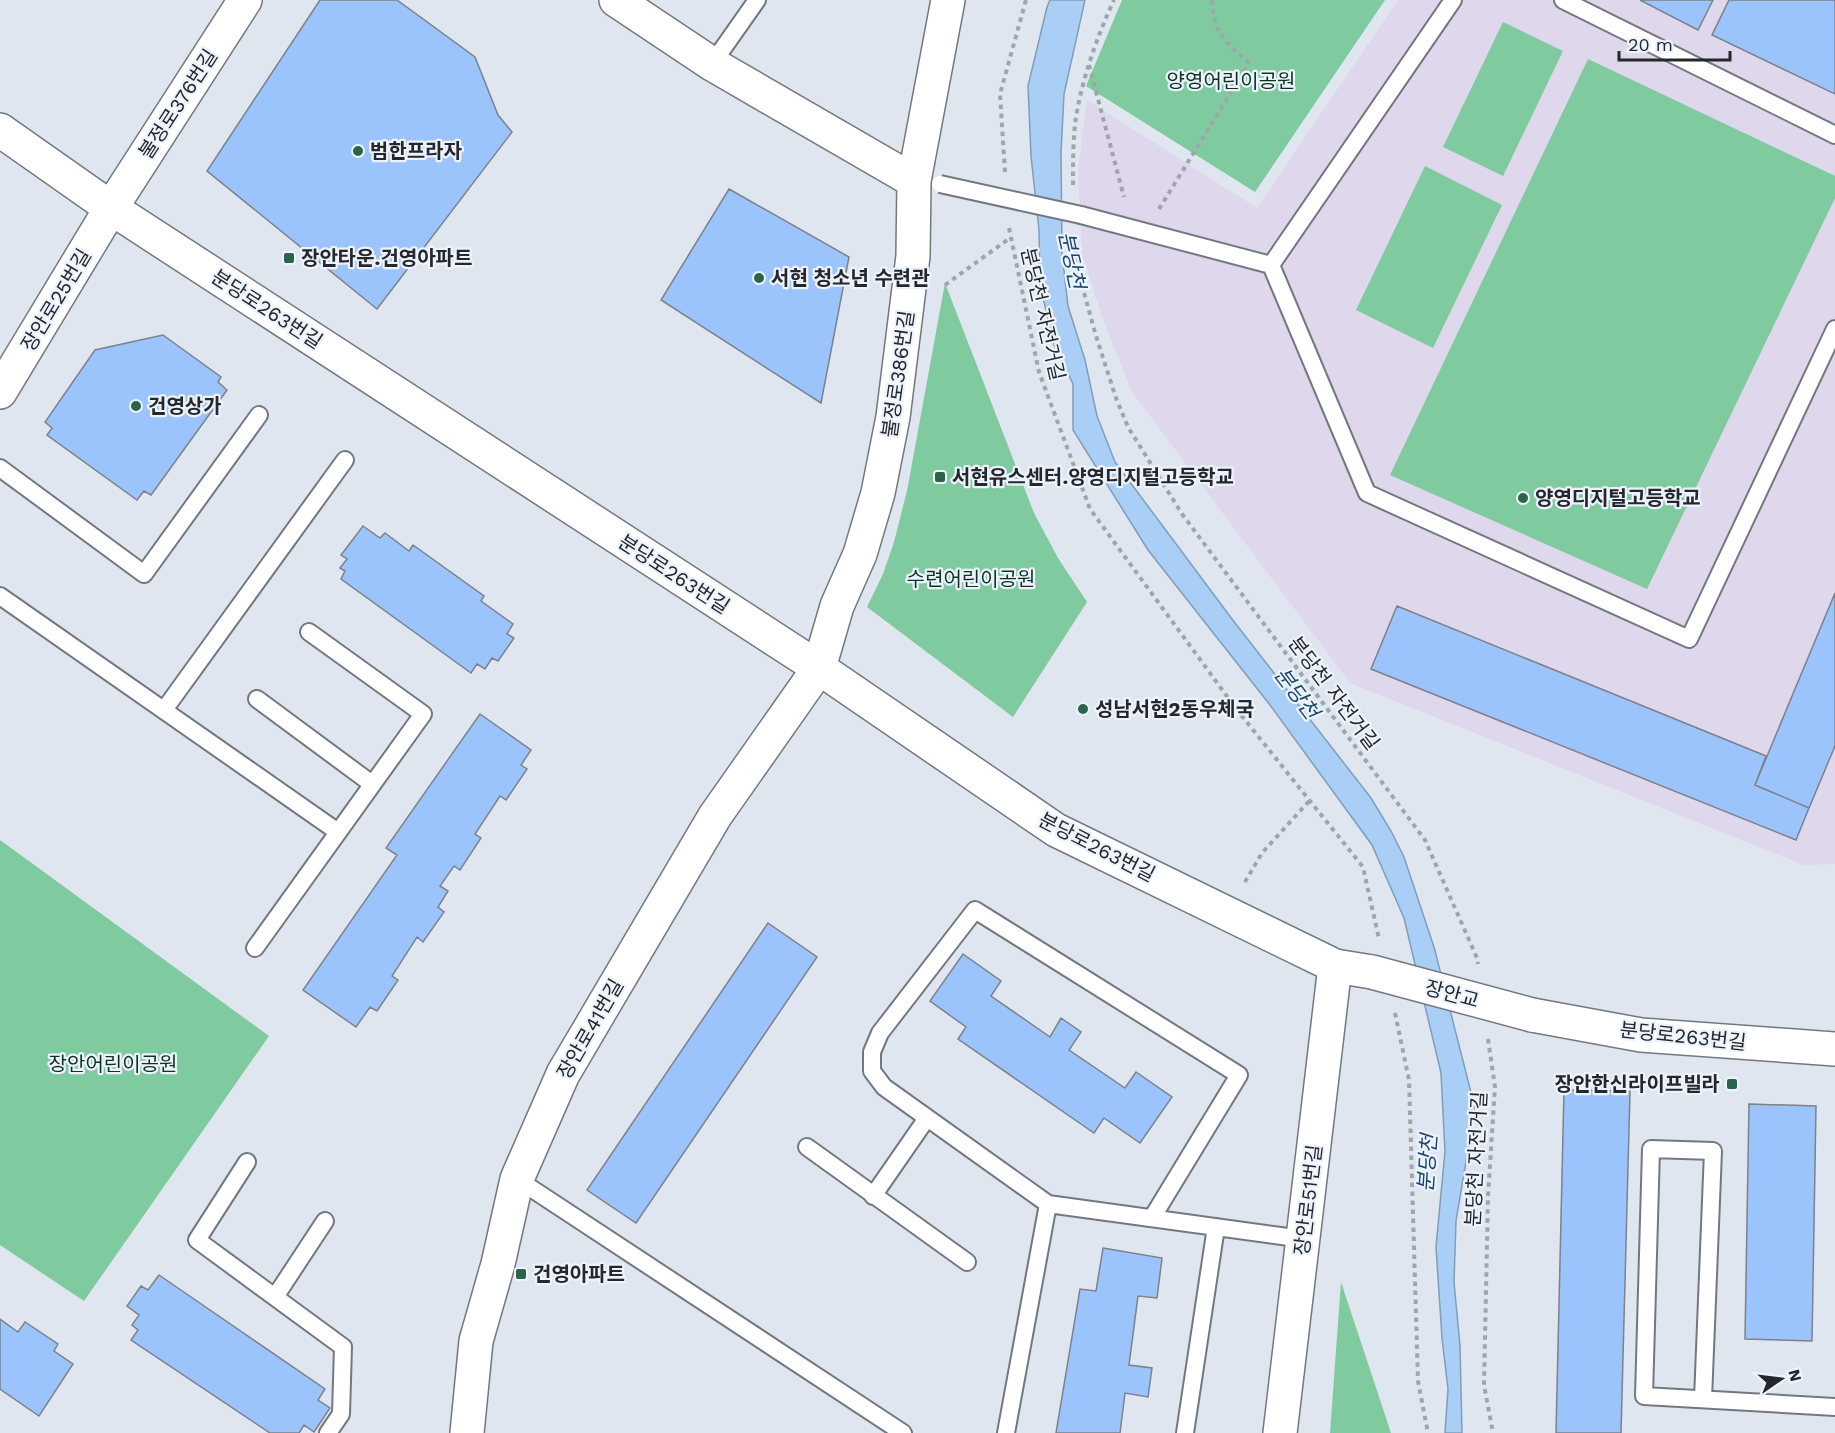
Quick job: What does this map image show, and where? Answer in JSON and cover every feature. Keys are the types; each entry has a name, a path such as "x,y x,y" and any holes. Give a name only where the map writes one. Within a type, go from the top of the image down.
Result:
{"street":[{"name":"불정로376번길","path":"111,208 245,0"},
{"path":"616,0 711,64 927,182"},
{"name":"불정로386번길","path":"819,668 837,606 860,554 878,493 893,417 913,256 927,182 948,0"},
{"name":"분당로263번길","path":"0,130 111,208 819,668 1056,830 1335,966 1376,959"},
{"name":"장안로25번길","path":"0,392 111,208"},
{"name":"장안로41번길","path":"467,1433 476,1341 498,1264 517,1179 563,1074 709,826 819,668"},
{"name":"장안교","path":"1376,959 1532,1015"},
{"name":"장안로51번길","path":"1280,1433 1335,966"},
{"name":"분당로263번길","path":"1532,1015 1641,1035 1835,1049"}],"lane":[{"path":"711,64 757,0"},
{"path":"1271,265 1453,0"},
{"path":"1563,0 1835,135"},
{"path":"927,182 1081,215 1271,265"},
{"path":"1271,265 1367,493 1689,639 1835,328"},
{"path":"0,468 144,574 259,415"},
{"path":"164,710 345,460"},
{"path":"0,596 338,832"},
{"path":"255,948 423,714 309,632"},
{"path":"257,699 372,784"},
{"path":"1152,1218 1239,1076 975,910 880,1034 872,1052 872,1071 884,1087 1048,1204 1303,1239"},
{"path":"873,1196 927,1118"},
{"path":"807,1147 967,1262"},
{"path":"1703,1400 1713,1151 1651,1149 1644,1396 1703,1400 1835,1407"},
{"path":"247,1162 197,1240 343,1347 341,1414 328,1433"},
{"path":"517,1179 903,1433"},
{"path":"1006,1433 1048,1204"},
{"path":"275,1297 325,1221"},
{"path":"1185,1433 1216,1227"}],"path":[{"path":"1006,182 1000,94 1026,0"},
{"path":"1072,193 1075,123 1089,65 1102,26 1114,0"},
{"path":"1139,230 1249,63 1222,39 1212,12 1212,0"},
{"path":"1089,65 1139,230"},
{"name":"분당천 자전거길","path":"1009,227 1039,372 1090,509 1237,710 1363,867 1376,959"},
{"path":"907,313 1010,238"},
{"name":"분당천 자전거길","path":"1075,238 1081,282 1113,388 1128,427 1182,514 1425,840 1477,958 1479,969"},
{"path":"1262,853 1310,800"},
{"path":"1395,1013 1409,1080 1418,1381 1428,1433"},
{"name":"분당천 자전거길","path":"1487,1028 1495,1087 1488,1196 1484,1385 1494,1433"}],"shaded area":[{"name":"양영디지털고등학교","path":"1398,0 1835,0 1835,864 1804,865 1350,683 1132,392 1104,322 1082,254 1078,170 1087,100 1257,208"}],"green space":[{"name":"양영어린이공원","path":"1122,0 1385,0 1255,192 1086,86"},
{"path":"1503,22 1563,51 1503,176 1443,147"},
{"path":"1588,59 1835,176 1835,198 1647,589 1390,475"},
{"path":"1425,166 1502,205 1433,348 1356,310"},
{"name":"수련어린이공원","path":"945,283 1034,513 1058,558 1087,602 1013,717 867,607 883,574 907,491"},
{"name":"장안어린이공원","path":"0,840 269,1036 84,1301 0,1245"},
{"path":"1341,1282 1391,1433 1330,1433"}],"water":[{"path":"1050,0 1085,0 1064,94 1061,153 1062,253 1068,306 1085,360 1097,416 1115,462 1232,619 1371,798 1404,857 1434,947 1475,1108 1456,1221 1454,1282 1460,1346 1462,1433 1445,1433 1448,1389 1436,1247 1445,1151 1441,1073 1404,918 1372,845 1270,705 1148,550 1073,430 1073,384 1054,345 1040,285 1039,230 1031,156 1028,86"}],"building":[{"name":"범한프라자","path":"320,0 397,0 475,57 498,115 512,132 377,309 207,171"},
{"path":"1640,0 1713,0 1698,30"},
{"path":"1729,0 1835,0 1835,94 1712,35"},
{"name":"서현 청소년 수련관","path":"729,189 849,257 821,403 661,300"},
{"name":"건영상가","path":"163,335 221,377 218,382 227,390 151,495 144,491 137,500 47,435 52,428 45,422 95,350"},
{"path":"363,526 380,538 385,533 409,551 413,545 484,596 481,601 513,624 507,634 514,638 498,661 492,658 485,669 477,664 471,673 341,579 345,571 340,568 347,559 341,555"},
{"path":"1835,593 1835,746 1809,808 1755,785"},
{"path":"1397,606 1766,756 1755,785 1809,808 1796,840 1371,669"},
{"path":"480,714 531,750 521,765 527,769 506,800 500,796 475,834 481,838 460,870 454,866 440,886 448,891 438,907 444,912 423,942 417,937 392,976 398,980 377,1011 370,1007 356,1027 303,990 397,855 386,848"},
{"path":"768,923 817,957 636,1223 587,1190"},
{"path":"963,954 1001,981 991,996 1050,1037 1061,1018 1081,1032 1069,1050 1125,1088 1136,1072 1172,1097 1140,1143 1104,1118 1094,1133 958,1039 966,1027 930,1001"},
{"path":"1564,1090 1630,1091 1621,1433 1556,1433"},
{"path":"1749,1104 1816,1106 1812,1341 1745,1339"},
{"path":"1103,1248 1162,1258 1157,1298 1138,1296 1129,1365 1152,1368 1148,1397 1125,1393 1120,1433 1056,1433 1080,1289 1096,1291"},
{"path":"159,1275 325,1389 318,1400 330,1408 314,1432 304,1425 299,1433 270,1433 131,1340 138,1330 132,1325 139,1315 127,1306 141,1286 148,1290"},
{"path":"0,1319 18,1332 25,1322 58,1344 54,1351 73,1364 39,1416 0,1389"}],"place":[{"name":"범한프라자","path":"358,151"},
{"name":"장안타운.건영아파트","path":"289,258"},
{"name":"서현 청소년 수련관","path":"759,278"},
{"name":"건영상가","path":"136,406"},
{"name":"서현유스센터.양영디지털고등학교","path":"940,477"},
{"name":"양영디지털고등학교","path":"1523,498"},
{"name":"성남서현2동우체국","path":"1083,709"},
{"name":"장안한신라이프빌라","path":"1732,1084"},
{"name":"건영아파트","path":"521,1274"}],"water label":[{"name":"분당천","path":"1072,260"},
{"name":"분당천","path":"1297,693"},
{"name":"분당천","path":"1427,1163"}]}
